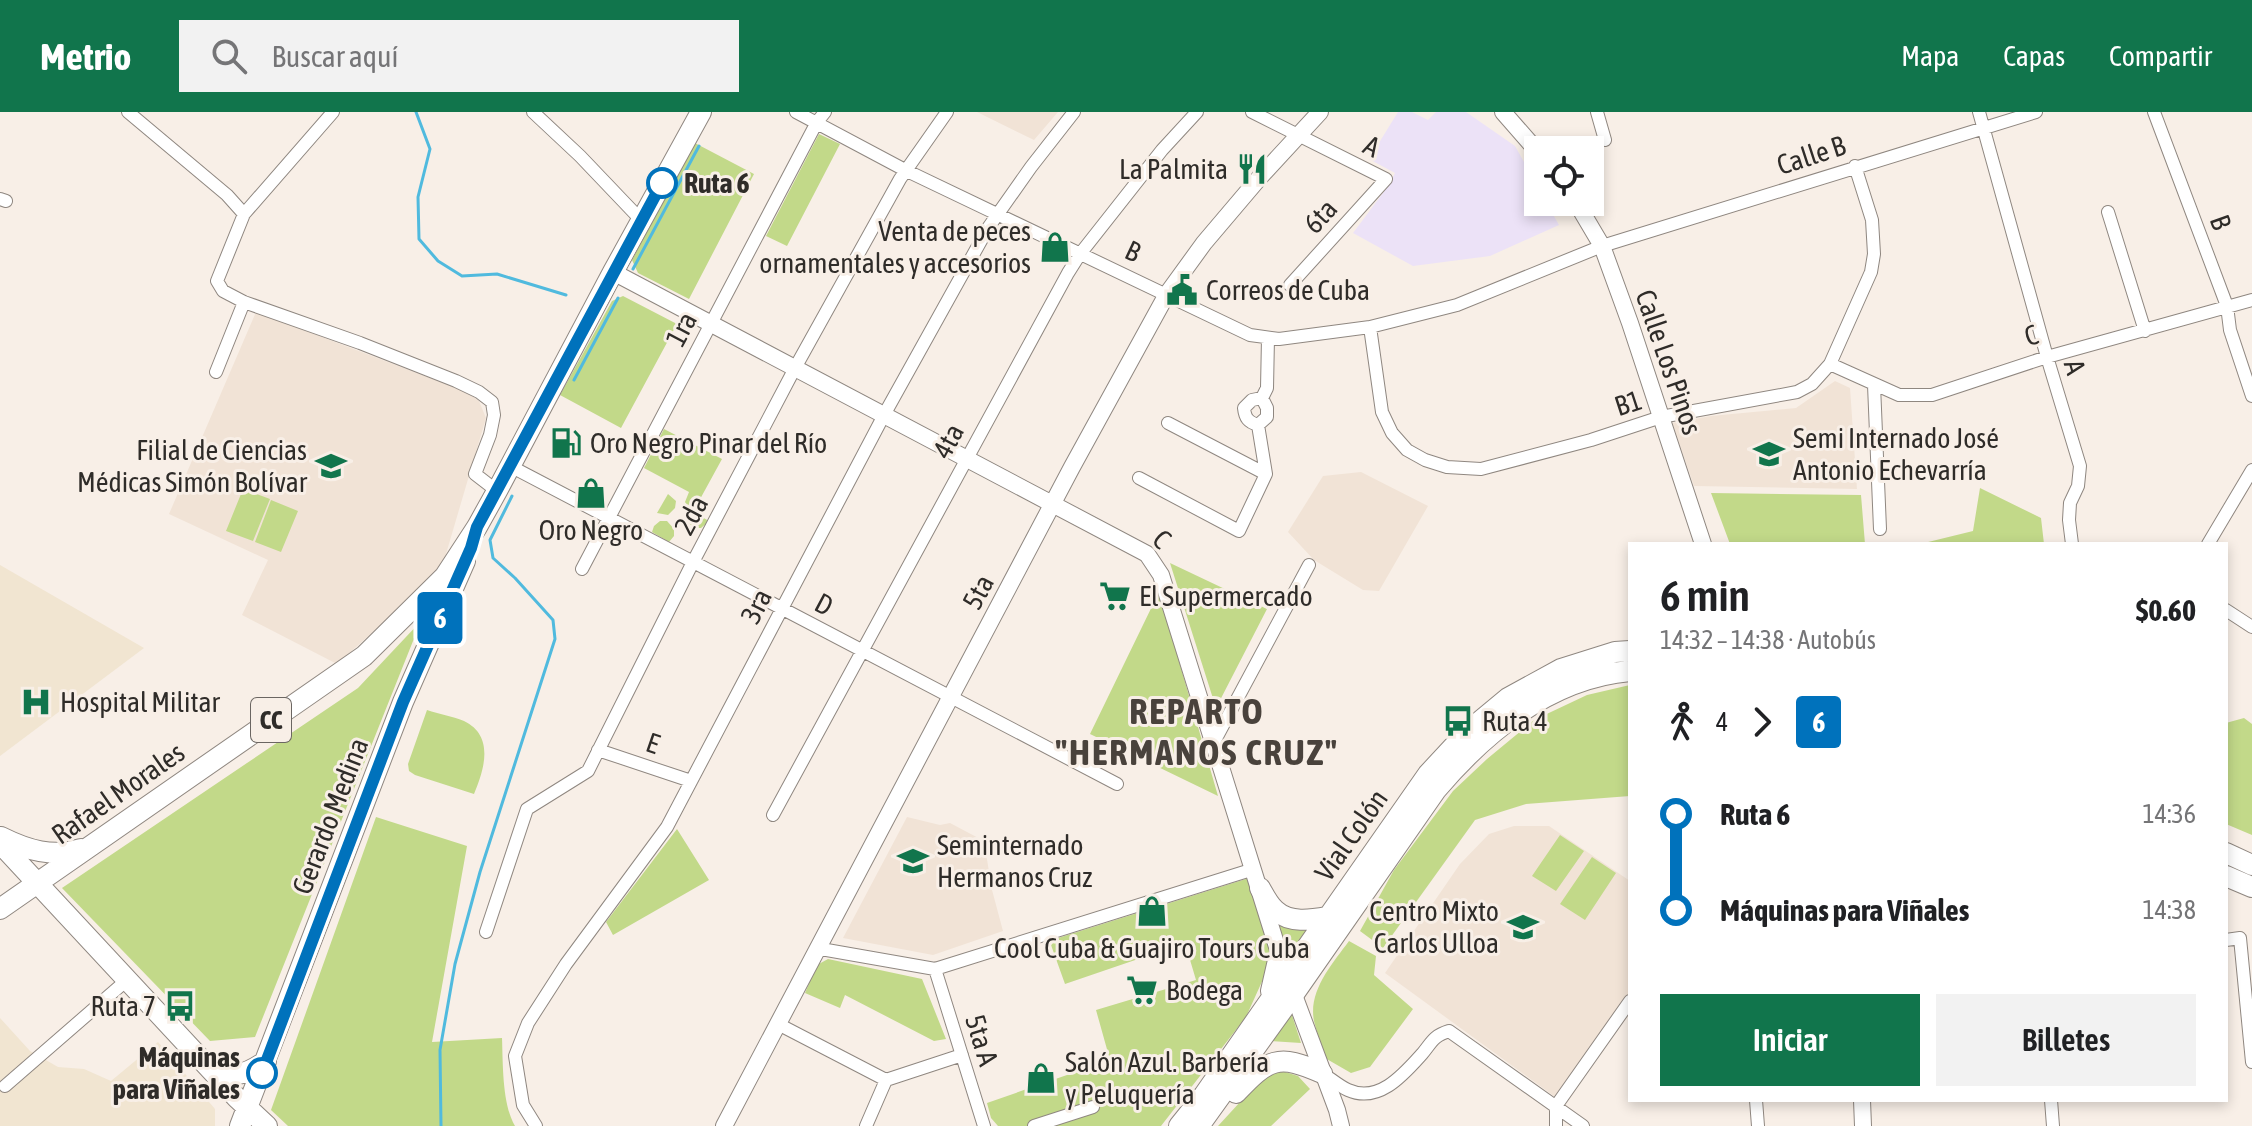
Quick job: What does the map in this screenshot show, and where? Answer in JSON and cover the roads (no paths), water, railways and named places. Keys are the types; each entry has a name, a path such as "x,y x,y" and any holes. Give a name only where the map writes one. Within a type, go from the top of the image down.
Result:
{"main road":[{"name":"CC","path":"477,527 701,112"},
{"name":"Rafael Morales","path":"0,909 364,656 445,576 477,527"},
{"name":"Gerardo Medina","path":"244,1117 403,702 471,548 477,527"},
{"name":"Vial Colón","path":"1199,1126 1251,1054 1290,985 1428,774 1467,732 1508,698 1561,669 1615,652 1628,651"},
{"name":"Vial Colón","path":"1179,1126 1266,1006 1326,947 1339,910 1436,790 1480,744 1514,715 1564,687 1614,672 1628,671"},
{"path":"0,837 26,850 64,854 92,845"},
{"path":"0,843 203,1062 244,1117 267,1126"},
{"path":"2228,854 2252,865"},
{"path":"2228,877 2252,887"},
{"path":"1257,879 1285,904 1308,909 1325,905 1339,910"},
{"path":"1301,1014 1305,990 1326,947"},
{"path":"1266,1006 1279,956"},
{"path":"1229,1059 1276,1047 1319,1065"},
{"path":"1207,1126 1257,1071 1285,1060 1319,1065"},
{"path":"203,1062 229,1073 247,1074 266,1061"}],"street":[{"path":"333,112 244,214 217,281 223,291 244,302 479,392 492,402 494,415 475,474 497,491"},
{"path":"533,112 642,221"},
{"name":"B","path":"796,112 821,117 905,170 1250,335 1268,338 1370,327 1457,305 1602,246"},
{"name":"2da","path":"486,932 527,809 588,771 795,368 905,170 947,112"},
{"name":"3ra","path":"536,1126 523,1105 515,1056 528,1023 566,964 667,827 884,415 997,214 1074,112"},
{"name":"4ta","path":"773,815 1080,254 1162,150 1197,112"},
{"name":"A","path":"1252,112 1386,179"},
{"name":"5ta","path":"724,1126 1072,467 1167,294 1204,243 1320,112"},
{"path":"1503,112 1524,136"},
{"path":"1597,112 1605,140"},
{"name":"A","path":"1979,112 2080,466 2078,486 2070,503 2072,542"},
{"name":"Calle B","path":"1602,246 2036,112"},
{"name":"B","path":"2154,112 2227,306 2230,330 2252,396"},
{"path":"134,114 227,195 244,214"},
{"name":"1ra","path":"582,569 821,117"},
{"name":"B1","path":"1370,327 1382,412 1392,433 1407,450 1447,467 1481,469 1591,440 1661,417 1797,392 1812,384 1830,364 1871,272 1874,254 1872,220 1855,166"},
{"name":"6ta","path":"1290,285 1386,179"},
{"path":"2108,212 2145,331"},
{"name":"Calle Los Pinos","path":"1584,216 1602,246 1630,323 1702,542"},
{"name":"C","path":"613,272 1147,554 1161,575 1279,956 1341,1126"},
{"name":"C","path":"1830,364 1899,395 1932,395 2047,357 2252,300"},
{"path":"216,372 244,302"},
{"path":"1262,398 1267,388 1268,338"},
{"path":"1874,385 1880,529"},
{"path":"1258,425 1249,422 1244,408 1252,400 1262,398"},
{"path":"1258,425 1267,417 1262,398"},
{"path":"1168,423 1266,474"},
{"path":"1139,478 1239,531 1266,474 1258,425"},
{"name":"D","path":"510,466 1117,784"},
{"path":"2209,542 2252,470"},
{"path":"1213,744 1309,565"},
{"path":"2228,611 2252,627"},
{"name":"E","path":"598,750 691,781"},
{"path":"813,958 821,949 935,969 1257,879"},
{"path":"2228,940 2240,938 2252,1062"},
{"name":"5ta A","path":"935,969 984,1126"},
{"path":"5,1086 127,980"},
{"path":"1556,1126 1556,1106 1628,1004"},
{"path":"778,1024 886,1080 962,1055"},
{"path":"1319,1065 1350,1091 1369,1094 1392,1085 1436,1035 1449,1031 1583,1126"},
{"path":"866,1126 886,1080"},
{"path":"1756,1102 1758,1126"},
{"path":"1862,1102 1863,1126"},
{"path":"2051,1102 2053,1126"},
{"path":"1034,1126 1093,1107"}],"waterway":[{"path":"416,112 430,149 418,197 419,239 438,261 462,276 497,274 566,295"},
{"path":"633,269 699,146"},
{"path":"574,380 618,298"},
{"path":"441,1126 440,1050 455,964 480,872 555,639 553,620 493,558 490,540 512,496"}],"place":[{"name":"La Palmita","path":"1252,169"},
{"name":"Ruta 6","path":"662,183"},
{"name":"Venta de peces ornamentales y accesorios","path":"1055,247"},
{"name":"Correos de Cuba","path":"1182,290"},
{"name":"Oro Negro Pinar del Río","path":"566,443"},
{"name":"Semi Internado José Antonio Echevarría","path":"1769,454"},
{"name":"Filial de Ciencias Médicas Simón Bolívar","path":"331,466"},
{"name":"Oro Negro","path":"591,493"},
{"name":"El Supermercado","path":"1115,596"},
{"name":"Hospital Militar","path":"36,702"},
{"name":"Ruta 4","path":"1458,721"},
{"name":"Seminternado Hermanos Cruz","path":"913,861"},
{"name":"Cool Cuba & Guajiro Tours Cuba","path":"1152,911"},
{"name":"Centro Mixto Carlos Ulloa","path":"1523,927"},
{"name":"Bodega","path":"1142,990"},
{"name":"Ruta 7","path":"180,1006"},
{"name":"Máquinas para Viñales","path":"262,1073"},
{"name":"Salón Azul. Barbería y Peluquería","path":"1041,1078"}],"district":[{"name":"REPARTO \"HERMANOS CRUZ\"","path":"1197,732"}]}
